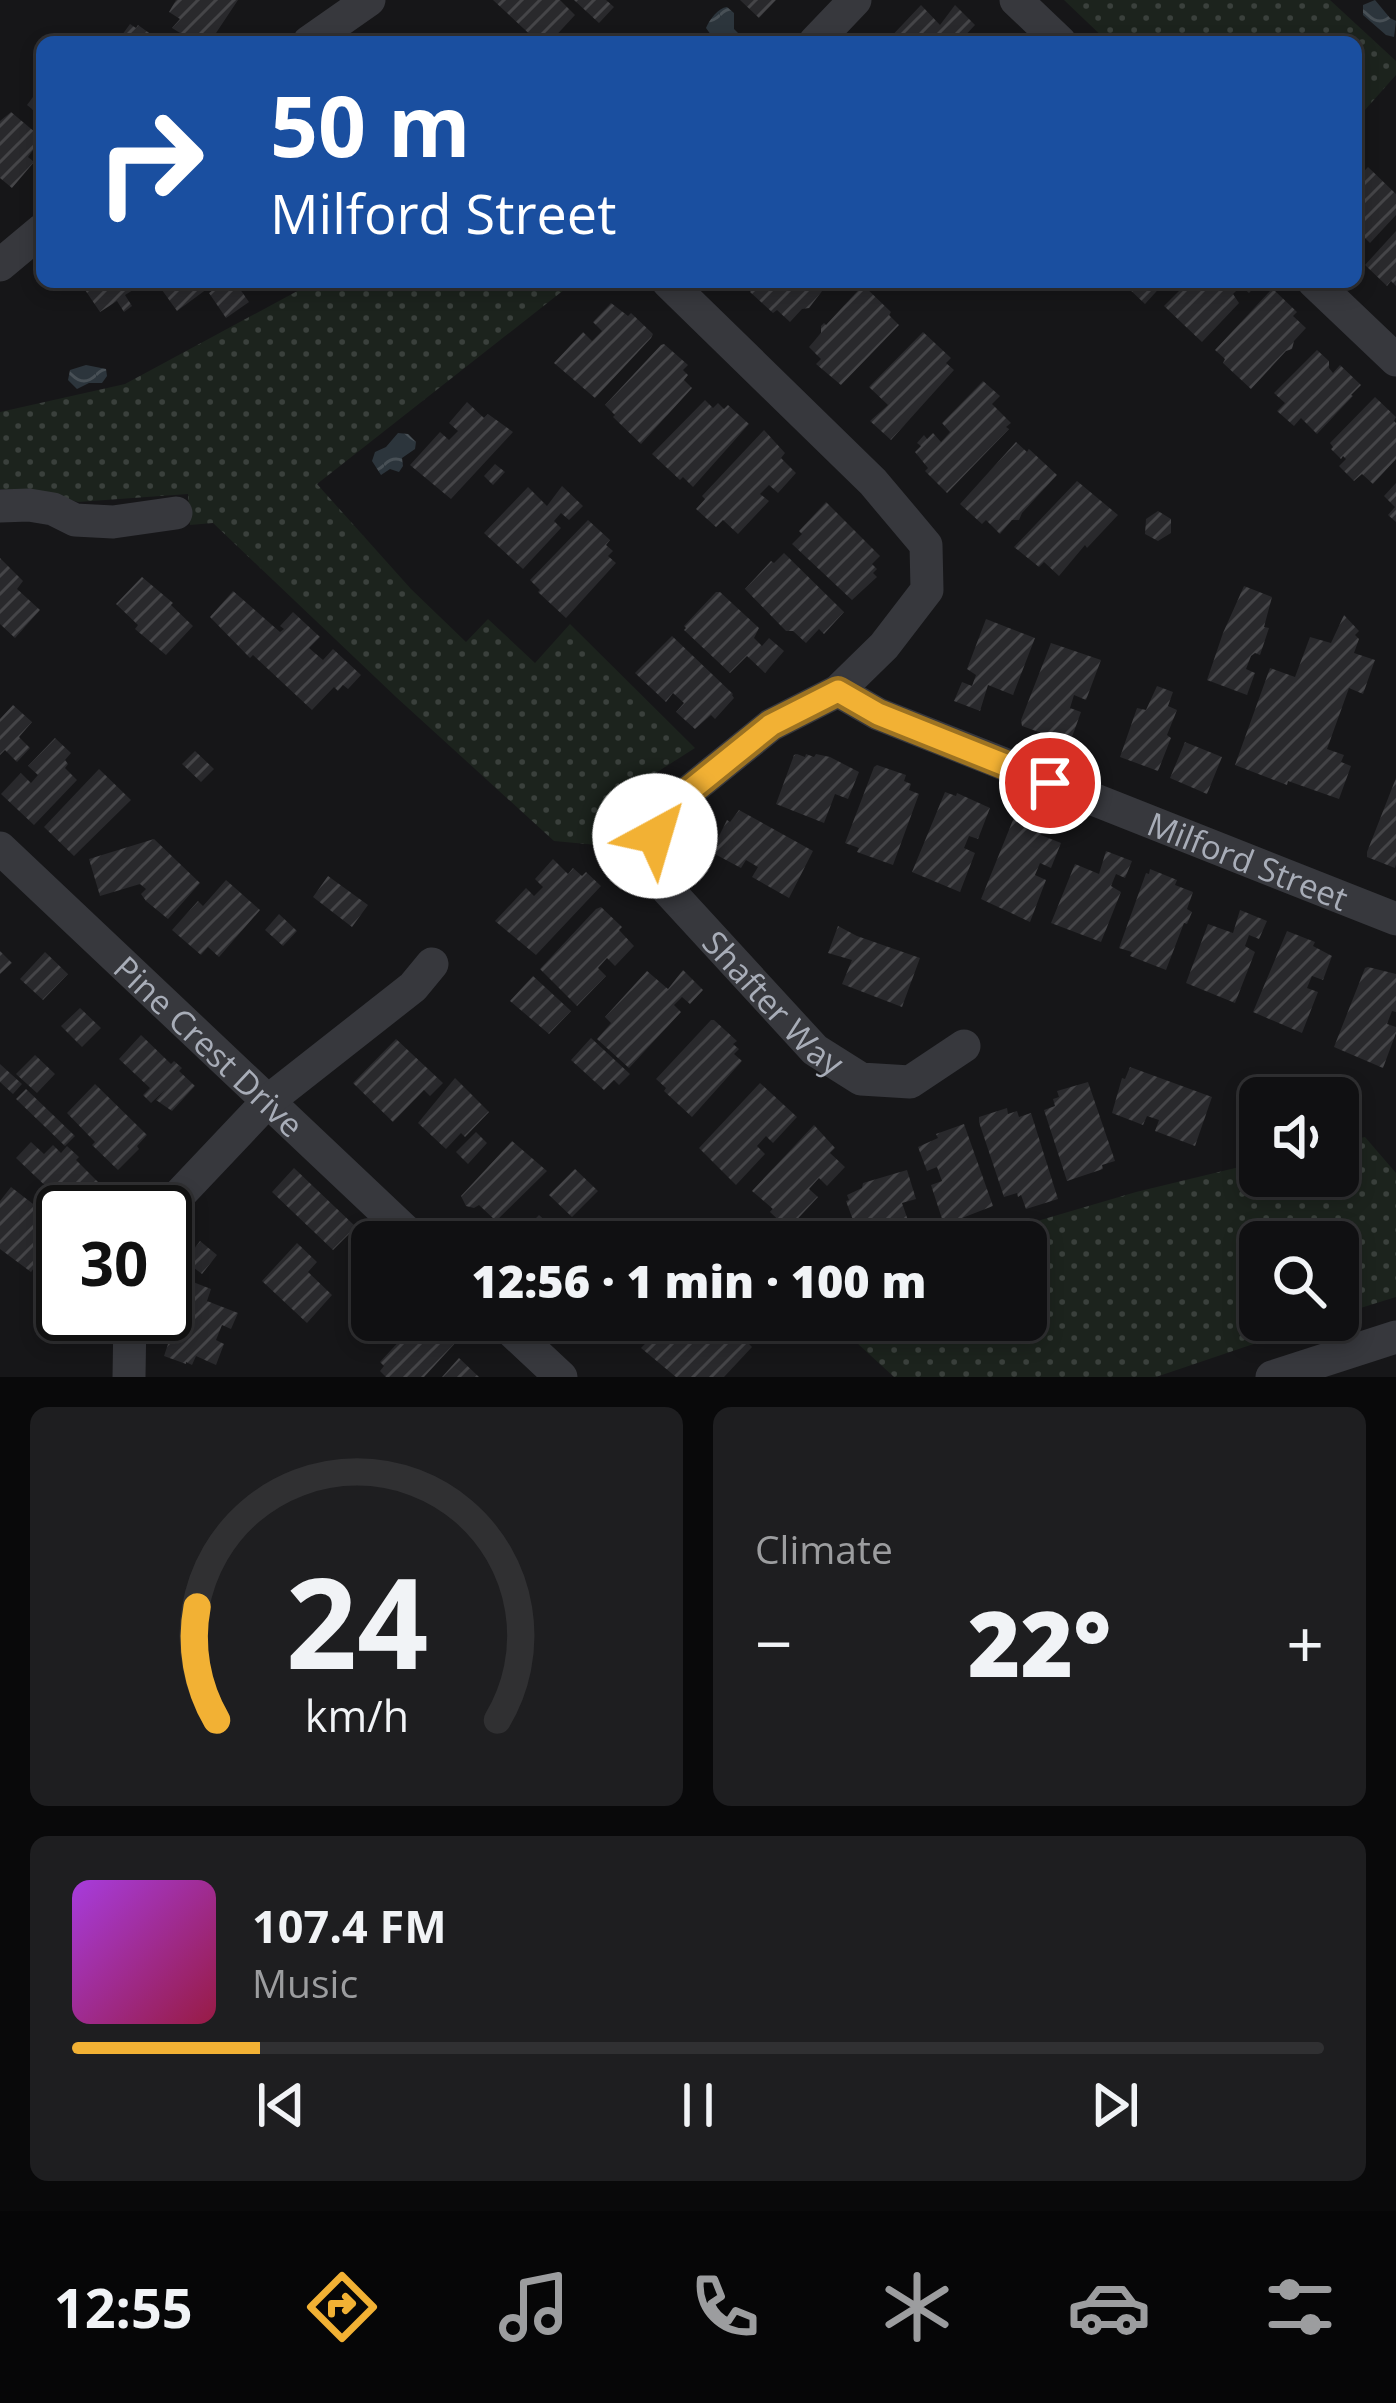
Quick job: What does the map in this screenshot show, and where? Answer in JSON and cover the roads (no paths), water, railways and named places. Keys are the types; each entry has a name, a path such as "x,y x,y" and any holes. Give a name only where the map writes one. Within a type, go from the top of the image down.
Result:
{"street":[{"path":"318,36 369,0"},
{"path":"821,36 855,0"},
{"path":"1016,0 1054,36"},
{"path":"0,265 36,235"},
{"name":"Shafter Way","path":"674,288 873,482 926,545 927,590 884,646 838,691 771,725 677,801 655,836 657,878 815,1050 861,1079 910,1082 964,1046"},
{"path":"1320,288 1396,360"},
{"path":"0,506 53,508 75,520 113,522 176,513"},
{"name":"Milford Street","path":"838,691 878,714 1396,919"},
{"name":"Pine Crest Drive","path":"0,848 396,1221"},
{"path":"189,1185 268,1101 413,987 432,964"},
{"path":"1272,1377 1396,1337"},
{"path":"129,1377 130,1341"},
{"path":"522,1341 561,1377"}],"water":[{"path":"1375,0 1396,21 1394,37 1363,15 1363,5"},
{"path":"727,7 734,13 735,36 712,36 706,28"},
{"path":"86,365 106,369 107,376 102,383 77,389 68,380 70,370"},
{"path":"398,433 408,434 416,442 415,449 402,458 399,472 390,469 381,475 372,461 375,452"}]}
